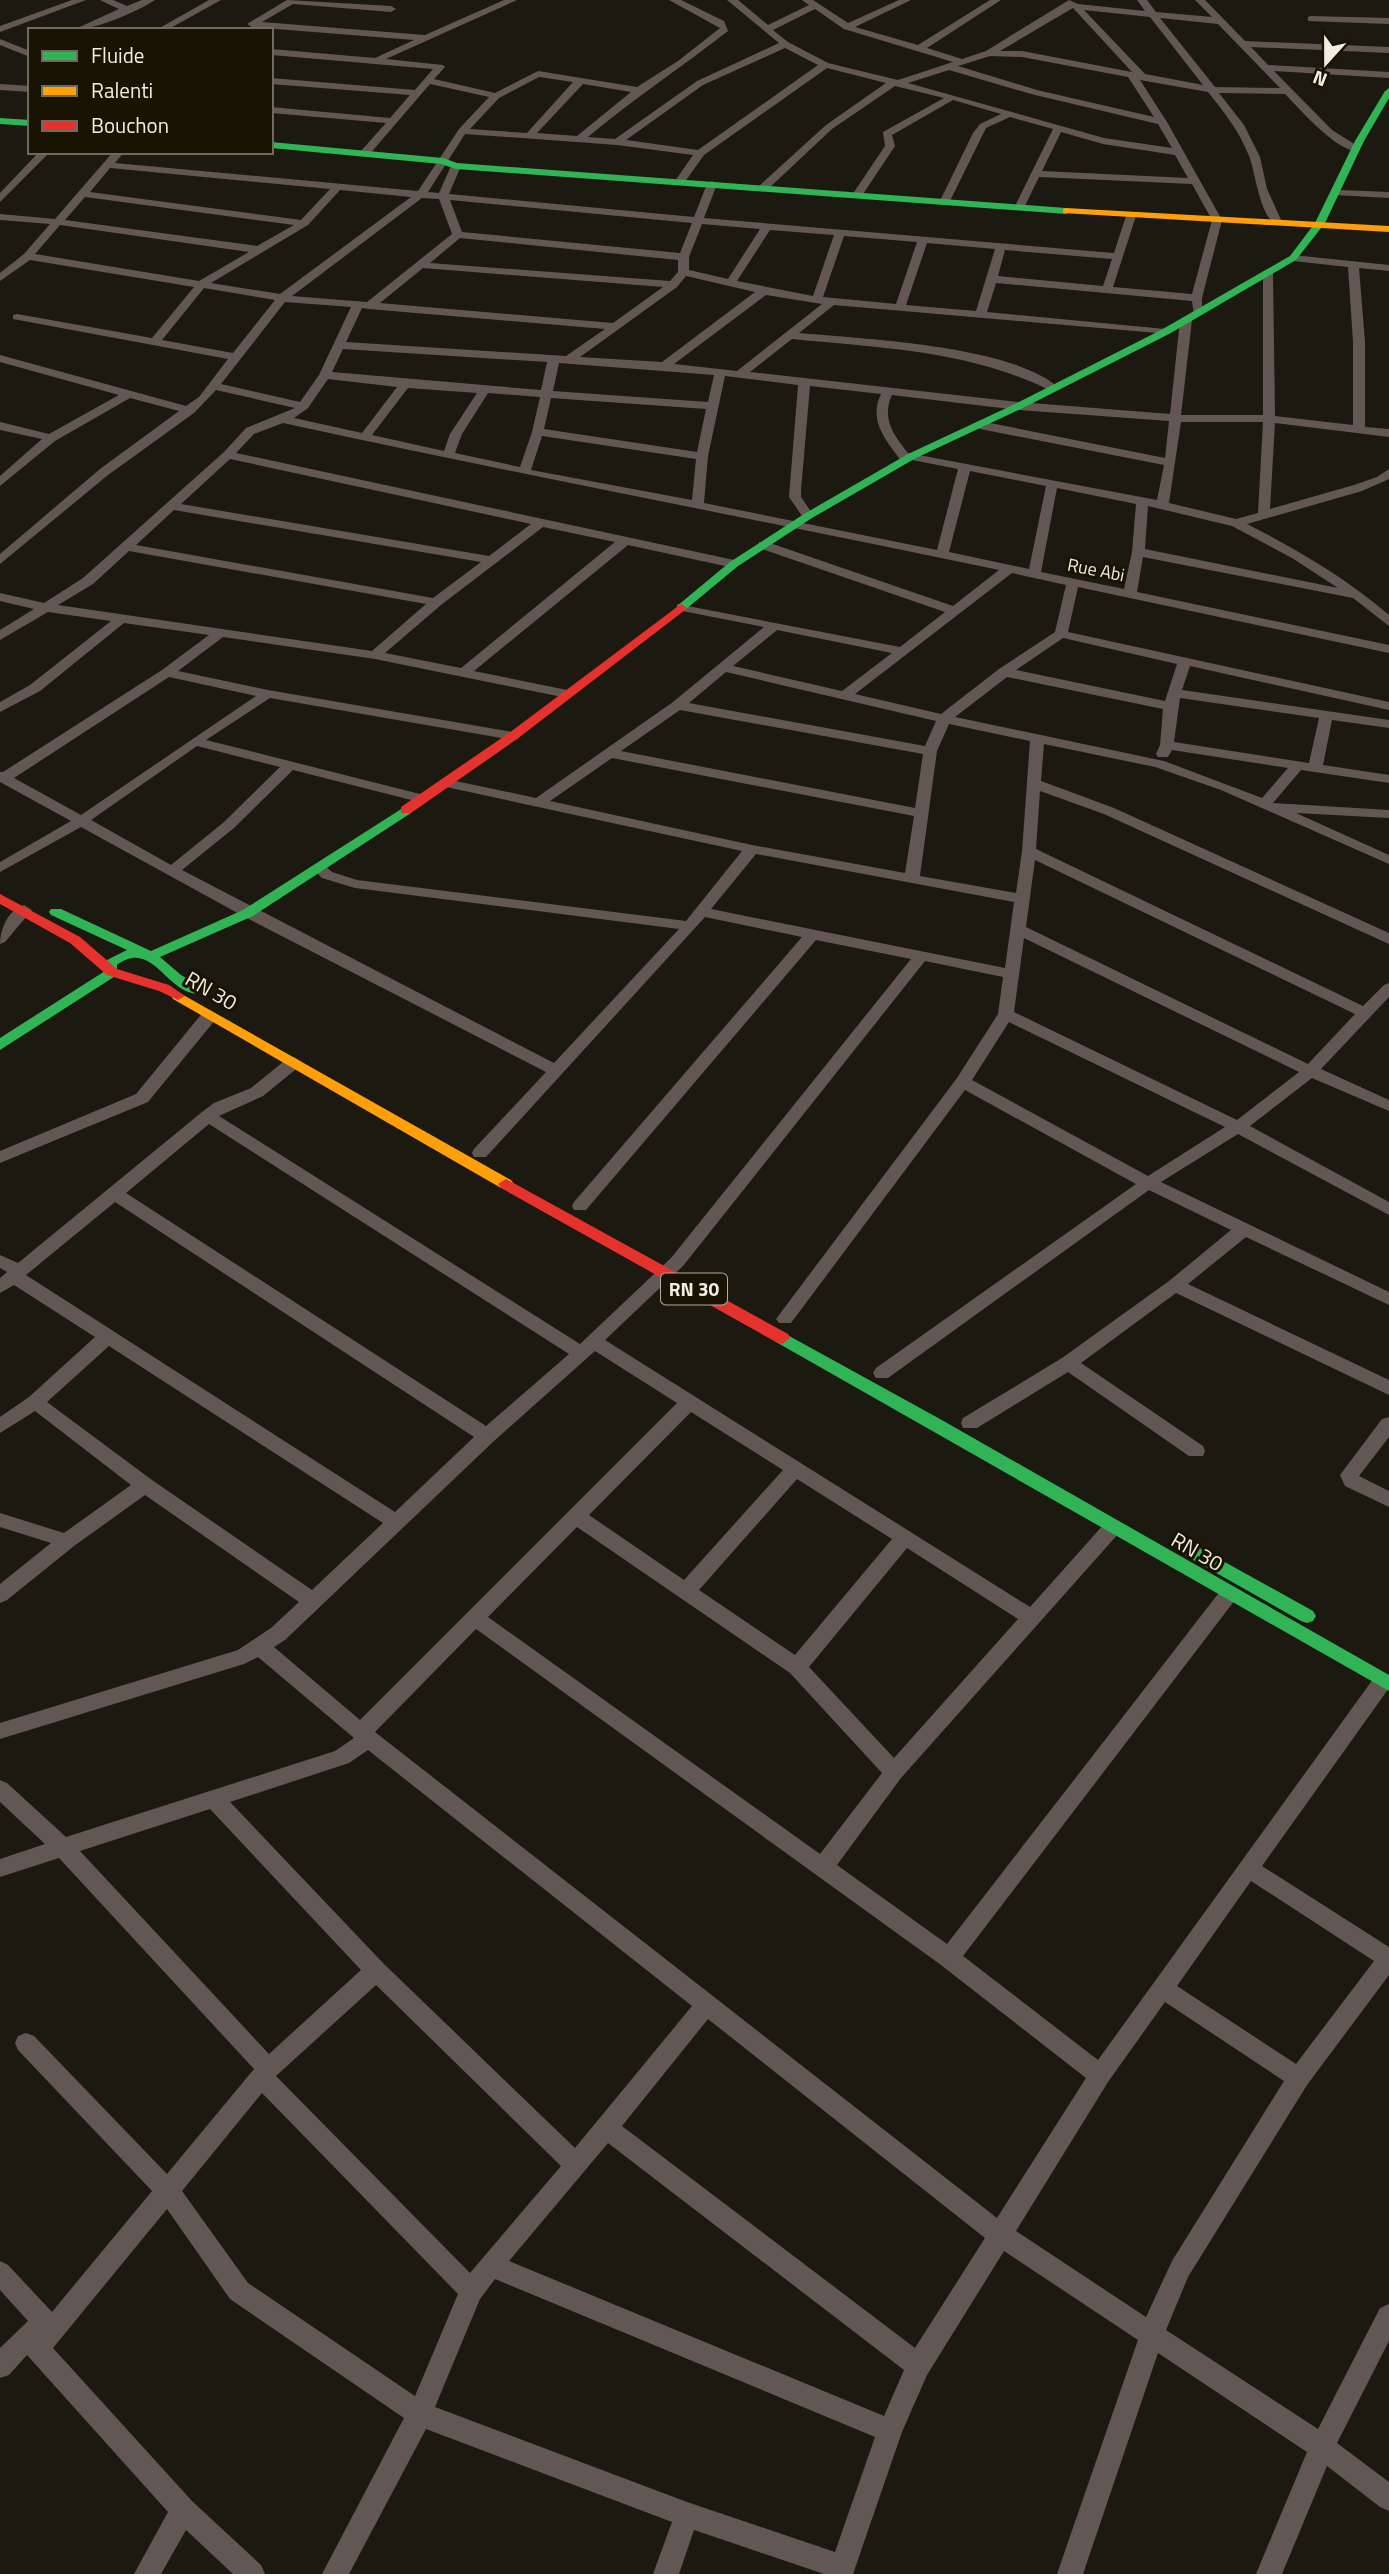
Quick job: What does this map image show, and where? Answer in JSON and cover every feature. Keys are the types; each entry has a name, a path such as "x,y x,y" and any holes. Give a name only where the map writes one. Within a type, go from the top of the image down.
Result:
{"main road":[{"path":"0,1045 112,972 110,964 121,953 135,951 151,956 247,913 319,868 513,736 734,564 803,520 909,457 980,425 1165,332 1194,311 1293,258 1308,245 1322,225 1339,193 1355,149 1389,91"},
{"path":"3,123 28,123"},
{"path":"273,145 449,164 1019,208 1389,229"},
{"name":"RN 30","path":"0,883 34,902 151,956 176,978 480,1153 580,1206 671,1268 725,1287"},
{"name":"RN 30","path":"0,898 75,940 112,972 164,988 671,1268 1112,1528 1386,1682"},
{"name":"RN 30","path":"1171,1539 1320,1623"}],"street":[{"path":"0,29 81,0"},
{"path":"105,0 129,10"},
{"path":"82,28 150,0"},
{"path":"164,28 216,0"},
{"path":"375,60 512,0"},
{"path":"678,2 698,0"},
{"path":"732,0 785,44 825,65 952,97 1103,141 1178,152"},
{"path":"879,0 888,8"},
{"path":"847,27 906,0"},
{"path":"919,49 996,0"},
{"path":"1142,0 1215,90 1239,125 1255,157 1262,189 1277,222"},
{"path":"1200,0 1329,132 1355,149"},
{"path":"247,27 292,1 391,9"},
{"path":"578,141 639,90 726,29 721,23 678,2"},
{"path":"767,29 811,3 847,27 963,62"},
{"path":"1073,3 1144,79"},
{"path":"763,188 829,127 896,82 989,53 1073,3 1219,21"},
{"path":"1311,19 1389,21"},
{"path":"273,29 426,38"},
{"path":"0,42 27,52"},
{"path":"617,142 699,83 785,44"},
{"path":"1242,44 1389,50"},
{"path":"11,55 27,52"},
{"path":"273,52 440,67 364,154"},
{"path":"989,53 1022,54 1133,77 1215,90 1289,91"},
{"path":"680,181 700,153 825,65"},
{"path":"950,67 1046,95 1162,122"},
{"path":"1267,68 1389,75"},
{"path":"458,235 443,196 449,164 462,131 496,96 538,74 639,90"},
{"path":"1133,77 1162,122 1217,220 1194,311 1174,418 1170,463 1162,506"},
{"path":"528,137 582,80"},
{"path":"273,81 419,93"},
{"path":"429,81 496,96"},
{"path":"0,87 28,89"},
{"path":"857,195 890,146 887,134 952,97"},
{"path":"273,110 394,121"},
{"path":"944,202 978,133 983,127 1009,114"},
{"path":"1019,208 1058,129"},
{"path":"462,131 617,142 700,153"},
{"path":"0,199 43,154"},
{"path":"0,278 28,256 117,154"},
{"path":"0,560 104,472 190,411 282,298 422,193 449,164"},
{"path":"109,165 1117,256"},
{"path":"1034,174 1196,181"},
{"path":"570,359 673,285 683,272 684,257 712,184"},
{"path":"155,342 202,284 304,223 338,186"},
{"path":"1339,193 1389,195"},
{"path":"83,194 304,223"},
{"path":"1107,290 1131,216"},
{"path":"0,218 59,222 261,250"},
{"path":"731,283 767,226"},
{"path":"817,300 840,233"},
{"path":"0,636 81,585 228,455 250,431 297,413 325,375 364,305 458,235 684,257"},
{"path":"901,307 923,240"},
{"path":"981,314 1001,246"},
{"path":"28,256 282,298 614,326"},
{"path":"1293,258 1389,268"},
{"path":"420,265 673,285"},
{"path":"1353,265 1359,342 1359,429"},
{"path":"0,266 12,270"},
{"path":"683,272 764,291 831,302 1165,332"},
{"path":"1264,513 1269,419 1268,273"},
{"path":"992,279 1107,290 1194,311"},
{"path":"664,366 764,291"},
{"path":"739,375 831,302"},
{"path":"36,309 13,319 235,357"},
{"path":"789,335 981,357 1034,377 1053,388"},
{"path":"340,345 664,366 1018,406 1174,418 1269,419 1389,433"},
{"path":"0,358 190,411"},
{"path":"524,472 538,432 554,358"},
{"path":"698,506 702,456 720,373"},
{"path":"325,375 405,384 713,406"},
{"path":"803,520 795,490 804,383"},
{"path":"365,437 405,384"},
{"path":"213,386 304,406"},
{"path":"448,456 456,434 484,390"},
{"path":"888,391 880,405 880,416 909,457 1236,523 1297,554 1360,596 1389,622"},
{"path":"1,480 51,438 127,395"},
{"name":"Rue Abi","path":"282,419 524,472 698,506 803,520 942,556 1389,649"},
{"path":"980,425 1170,463"},
{"path":"0,426 51,438"},
{"path":"538,432 702,456"},
{"path":"228,455 734,564"},
{"path":"942,556 965,467"},
{"path":"1236,523 1358,488 1381,480 1389,473"},
{"path":"1034,575 1052,484"},
{"path":"1130,594 1138,552 1142,502"},
{"path":"172,506 492,560"},
{"path":"375,655 436,602 541,522"},
{"path":"465,672 626,540"},
{"path":"762,545 956,611"},
{"path":"127,547 436,602"},
{"path":"1138,552 1360,596"},
{"path":"844,696 1009,569"},
{"path":"912,878 919,813 930,751 944,719 1004,672 1061,634 1073,583"},
{"path":"0,597 43,607 375,655 567,694"},
{"path":"682,607 902,651"},
{"path":"0,708 35,688 121,619"},
{"path":"538,803 678,705 774,626"},
{"path":"220,633 167,673 2,777 247,913 556,1071"},
{"path":"1061,634 1389,706"},
{"path":"1160,764 1167,745 1173,699 1184,663"},
{"path":"724,668 944,719 1160,764 1204,778 1389,860"},
{"path":"1004,672 1173,699 1389,724"},
{"path":"167,673 268,694 513,736"},
{"path":"0,868 81,821 195,741 268,694"},
{"path":"678,705 930,751"},
{"path":"1315,768 1326,715"},
{"path":"785,1319 964,1082 1006,1014 1030,851 1037,738"},
{"path":"195,741 423,799"},
{"path":"1167,745 1389,779"},
{"path":"608,753 919,813"},
{"path":"171,872 229,825 290,765"},
{"path":"1268,806 1297,765"},
{"path":"446,783 752,849 1022,899"},
{"path":"1033,783 1109,811 1389,939"},
{"path":"1268,806 1389,814"},
{"path":"480,1153 690,926 752,849"},
{"path":"1030,851 1365,1013"},
{"path":"319,868 327,875 355,884 690,926"},
{"path":"0,939 24,910"},
{"path":"702,912 1011,974"},
{"path":"1020,930 1310,1071 1389,1106"},
{"path":"580,1206 812,934"},
{"path":"0,1731 244,1656 278,1634 487,1436 671,1268 922,955"},
{"path":"881,1372 1149,1183 1238,1127 1310,1071 1389,988"},
{"path":"1006,1014 1238,1127 1389,1209"},
{"path":"0,1157 142,1098 210,1015"},
{"path":"11,1278 208,1116 220,1107 257,1092 294,1062"},
{"path":"964,1082 1149,1183 1389,1299"},
{"path":"208,1116 587,1347 690,1402 1032,1618"},
{"path":"114,1193 487,1436"},
{"path":"970,1423 1068,1363 1175,1285 1243,1230"},
{"path":"0,1261 11,1278 108,1336 396,1522"},
{"path":"1175,1285 1389,1388"},
{"path":"0,1426 35,1402 108,1336"},
{"path":"1068,1363 1196,1451"},
{"path":"35,1402 145,1485 312,1600"},
{"path":"0,1868 342,1757 365,1736 475,1618 690,1402"},
{"path":"1389,1424 1349,1475 1352,1481 1389,1500"},
{"path":"687,1590 795,1469"},
{"path":"0,1595 66,1541 145,1485"},
{"path":"576,1516 797,1667 894,1772"},
{"path":"0,1520 66,1541"},
{"path":"823,1867 894,1772 1112,1528"},
{"path":"797,1667 904,1538"},
{"path":"949,1958 1228,1595"},
{"path":"475,1618 949,1958 1100,2075"},
{"path":"260,1647 365,1736 999,2234 1322,2447 1389,2497"},
{"path":"26,2043 169,2192 239,2291 419,2414 841,2570 890,2431 918,2366 999,2234 1100,2075 1248,1868 1386,1682"},
{"path":"0,1789 63,1848 265,2073 471,2291"},
{"path":"214,1798 376,1971 576,2165"},
{"path":"1070,2574 1164,2301 1180,2269 1299,2078 1389,1959 1248,1868"},
{"path":"0,2366 40,2334 169,2192 265,2073 376,1971"},
{"path":"1162,1988 1299,2078"},
{"path":"335,2574 419,2414 471,2291 706,2005"},
{"path":"606,2127 918,2366"},
{"path":"490,2265 890,2431"},
{"path":"0,2273 40,2334 183,2510 252,2574"},
{"path":"1269,2574 1322,2447 1389,2316"},
{"path":"147,2574 183,2510"},
{"path":"666,2574 687,2515"}],"traffic: fast":[{"path":"681,608 734,564 808,516 912,456 1019,406 1165,332 1293,258 1320,223 1360,141 1389,91"},
{"path":"0,121 28,123"},
{"path":"273,145 443,161 456,166 1066,211"},
{"path":"0,1045 112,972 110,964 120,957 134,953 151,956 248,913 406,810"},
{"path":"56,912 151,956 176,978 198,990"},
{"path":"782,1338 1389,1684"},
{"path":"1187,1548 1307,1616"}],"traffic: slow":[{"path":"1066,211 1389,229"},
{"path":"178,996 506,1184"}],"traffic: jam":[{"path":"406,810 513,736 681,608"},
{"path":"0,898 75,940 112,972 164,988 178,996"},
{"path":"506,1184 782,1338"}]}
